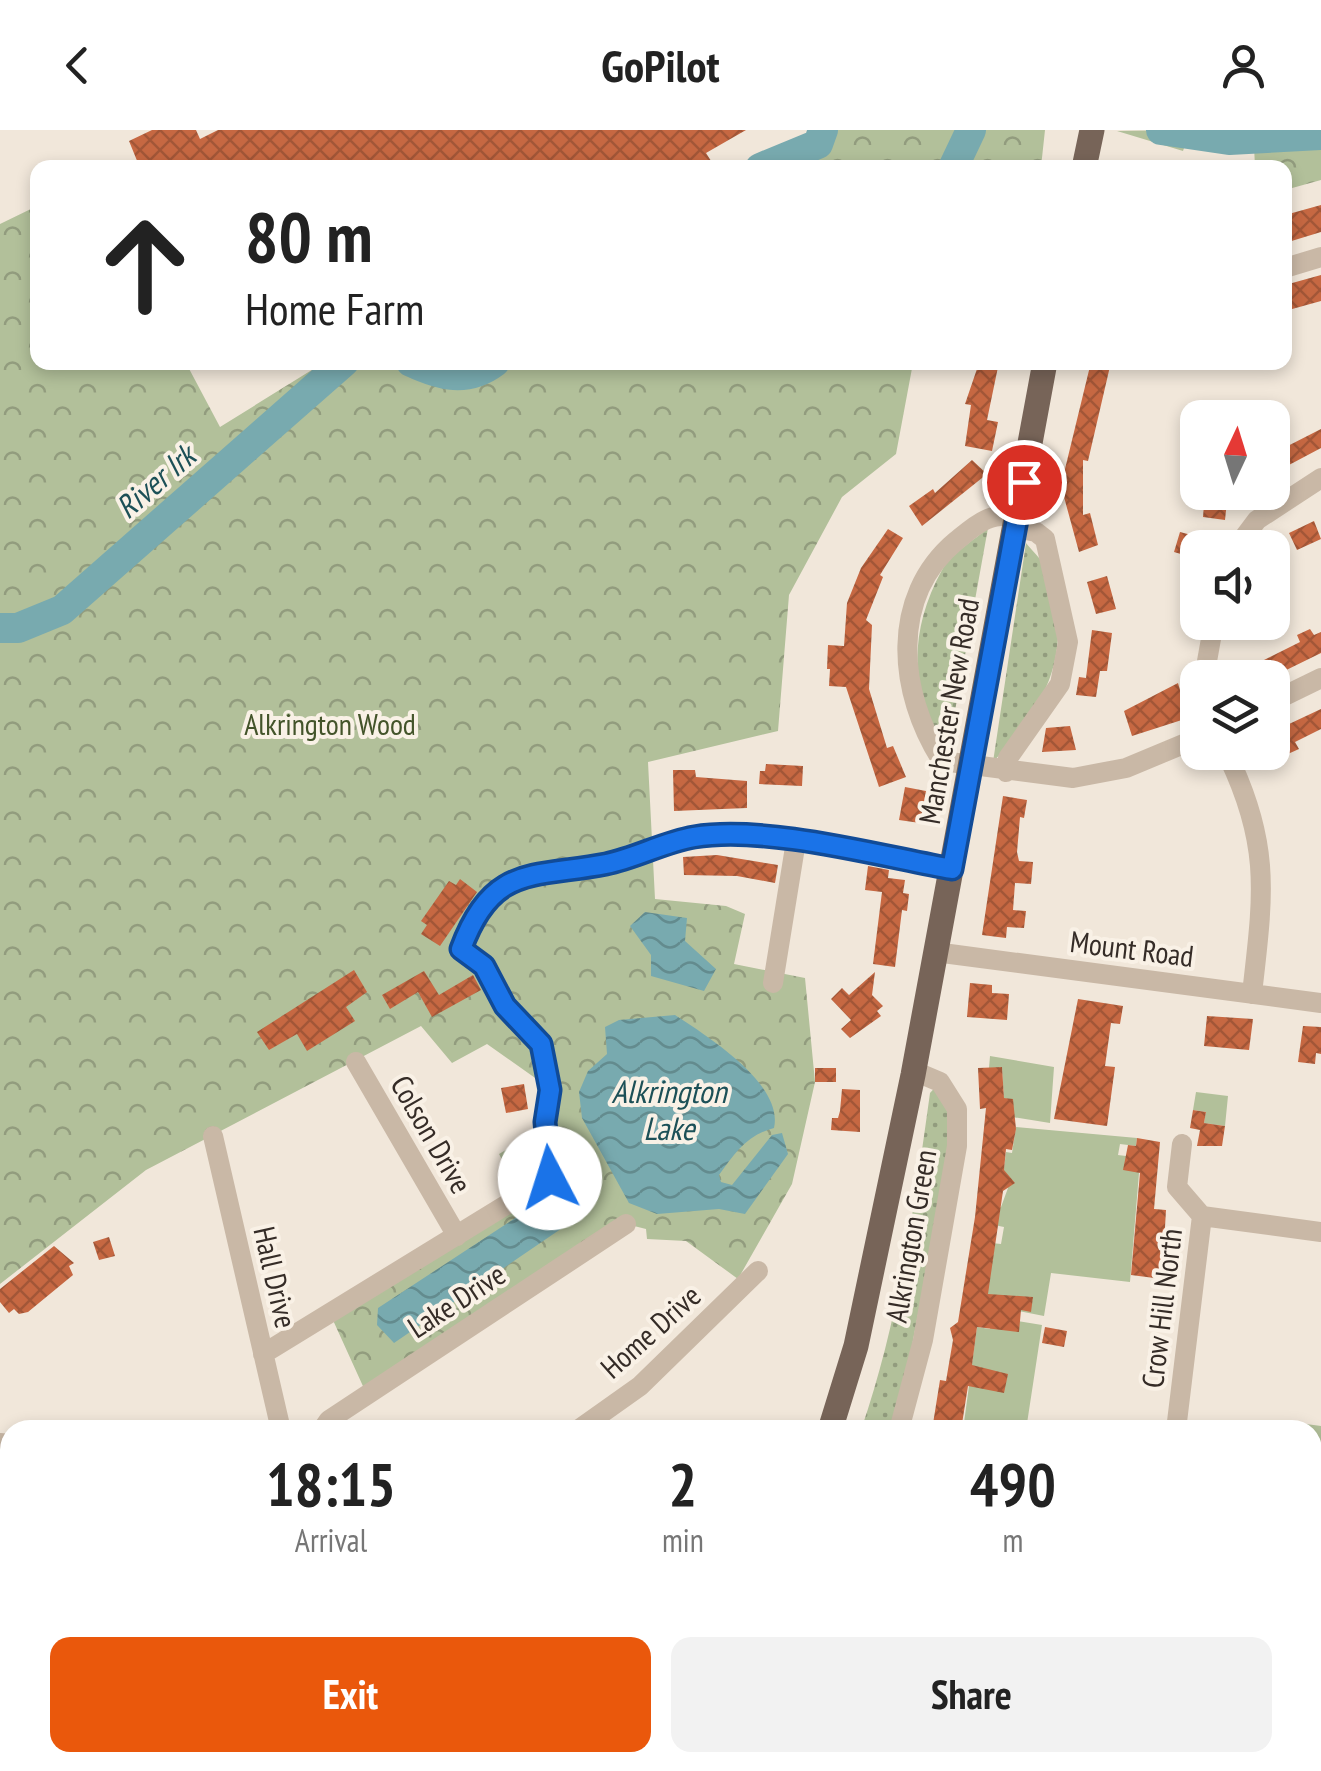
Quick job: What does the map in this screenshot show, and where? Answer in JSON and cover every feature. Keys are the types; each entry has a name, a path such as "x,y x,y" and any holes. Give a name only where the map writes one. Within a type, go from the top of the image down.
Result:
{"main road":[{"path":"1086,160 1092,130"},
{"name":"Manchester New Road","path":"834,1418 856,1346 914,1071 1044,370"}],"street":[{"path":"1292,266 1321,257"},
{"path":"1250,530 1257,520 1321,478"},
{"path":"1006,772 1008,758 1060,684 1068,642 1046,539 1017,523 987,517 936,560 925,577 908,630 910,690 942,761 972,768 1006,772 1074,778 1126,768 1180,746"},
{"path":"1290,693 1321,678"},
{"path":"1235,770 1263,858 1252,994"},
{"name":"Colson Drive","path":"263,1354 550,1178 545,1122 550,1090 541,1044 505,1006 484,966 461,949 499,887 519,876 612,863 698,836 796,841"},
{"path":"773,983 796,841 952,869"},
{"name":"Mount Road","path":"935,952 1321,1003"},
{"name":"Colson Drive","path":"356,1062 456,1236"},
{"name":"Alkrington Green","path":"902,1420 939,1305 958,1146 956,1109 940,1082 914,1071"},
{"name":"Hall Drive","path":"213,1136 279,1420"},
{"name":"Crow Hill North","path":"1177,1420 1202,1216 1178,1187 1182,1144"},
{"path":"1202,1216 1321,1232"},
{"name":"Lake Drive","path":"333,1420 626,1224"},
{"name":"Home Drive","path":"592,1420 640,1386 758,1271"}],"green space":[{"path":"823,130 1045,130 1042,160 754,160"},
{"path":"1184,130 1226,136 1321,130 1321,180 1292,188 1292,160 1255,160 1254,146 1187,139 1183,151 1117,131"},
{"name":"Alkrington Wood","path":"30,209 30,370 190,370 220,427 312,370 912,370 896,454 842,497 789,595 778,731 648,762 655,899 726,906 745,914 734,964 805,978 815,1082 792,1184 738,1279 686,1241 647,1239 646,1229 626,1224 367,1395 332,1318 520,1193 499,1154 535,1133 538,1080 487,1044 452,1063 421,1026 146,1170 0,1284 0,224"},
{"path":"988,528 947,755 920,687 918,641 942,570"},
{"path":"1026,543 1052,577 1057,650 1035,709 993,762"},
{"path":"990,1056 1054,1067 1050,1123 1006,1116 1013,1100 1004,1098 1002,1068 989,1068"},
{"path":"940,1082 957,1109 898,1420 864,1420 895,1305 930,1093"},
{"path":"1196,1092 1228,1096 1225,1126 1204,1123 1206,1112 1193,1110"},
{"path":"1016,1127 1137,1138 1136,1146 1120,1144 1118,1155 1126,1156 1139,1173 1130,1282 1051,1273 1044,1316 992,1306 985,1294 994,1251 982,1242 1001,1244 1004,1227 994,1225 997,1207 1001,1207 1008,1188 1003,1177 1006,1152 1012,1153"},
{"path":"992,1317 1042,1325 1028,1420 964,1420 977,1327 990,1329"}],"water":[{"path":"645,912 687,918 685,941 716,969 704,991 651,976 651,955 630,926"},
{"name":"Alkrington Lake","path":"675,1015 756,1078 774,1111 774,1128 742,1146 719,1175 721,1182 732,1185 772,1135 782,1133 788,1154 745,1214 719,1209 657,1214 629,1203 582,1118 579,1092 588,1071 607,1054 605,1027 619,1020"},
{"path":"552,1194 570,1200 571,1222 394,1343 377,1325 378,1308"}],"building":[{"path":"152,130 196,130 200,139 218,130 746,130 706,153 710,160 137,160 129,141"},
{"path":"1321,205 1321,232 1292,241 1292,213"},
{"path":"1321,275 1321,301 1292,309 1292,283"},
{"path":"977,370 997,370 987,420 998,422 992,451 965,446 971,405 965,404"},
{"path":"1089,370 1109,370 1088,461 1083,460 1083,515 1090,513 1098,545 1079,552 1064,497 1065,469"},
{"path":"1321,429 1321,448 1290,464 1290,445"},
{"path":"972,460 987,474 922,526 909,506 933,489 935,493"},
{"path":"1204,510 1226,510 1225,520 1203,517"},
{"path":"1314,521 1321,539 1297,550 1290,533"},
{"path":"888,529 903,538 880,575 883,577 866,620 872,625 869,689 887,748 893,746 906,777 879,787 846,687 829,686 827,669 828,645 844,646 847,603 861,568"},
{"path":"1180,532 1180,554 1174,552"},
{"path":"1107,576 1116,609 1096,614 1087,582"},
{"path":"1310,629 1314,635 1321,632 1321,653 1290,668 1290,660 1264,660 1300,642 1297,635"},
{"path":"1092,630 1112,633 1107,671 1100,671 1096,697 1076,695 1079,677 1086,678"},
{"path":"1178,683 1180,721 1132,736 1124,711"},
{"path":"1321,709 1321,729 1295,742 1299,749 1290,753 1290,724"},
{"path":"1070,726 1076,750 1042,752 1046,728"},
{"path":"766,764 803,766 802,786 759,784 760,771 765,771"},
{"path":"673,770 695,770 696,777 747,781 747,808 674,811"},
{"path":"905,787 926,791 920,823 899,820"},
{"path":"1003,796 1027,800 1024,818 1020,817 1017,852 1019,861 1033,862 1031,884 1015,883 1013,910 1026,911 1024,928 1007,927 1006,938 982,935"},
{"path":"717,855 778,865 775,883 737,876 684,875 683,857"},
{"path":"868,866 889,870 888,878 905,880 903,893 909,894 907,911 902,910 895,967 873,964 882,892 865,890"},
{"path":"460,879 477,892 440,946 421,934 427,925 421,921 449,881 456,885"},
{"path":"354,970 367,992 346,1007 355,1021 307,1051 297,1034 269,1050 257,1032"},
{"path":"424,971 439,995 473,975 481,990 432,1017 418,992 390,1009 382,995"},
{"path":"875,972 872,995 883,1006 877,1011 881,1016 850,1038 841,1029 851,1020 831,999 842,988 849,995"},
{"path":"970,983 992,985 992,993 1009,994 1007,1020 967,1017"},
{"path":"1078,999 1123,1006 1120,1024 1111,1023 1105,1066 1115,1067 1107,1126 1054,1119"},
{"path":"1207,1016 1253,1019 1249,1050 1204,1046"},
{"path":"1303,1026 1321,1027 1321,1054 1316,1053 1315,1064 1298,1062"},
{"path":"1002,1067 1004,1098 1013,1099 1016,1129 1012,1150 1006,1149 1004,1170 1015,1183 1003,1191 988,1294 1033,1297 1031,1312 1021,1310 1019,1332 977,1327 972,1365 1008,1374 1004,1393 968,1386 963,1420 934,1420 940,1380 946,1381 953,1340 950,1328 958,1322 975,1217 986,1108 980,1109 978,1068"},
{"path":"815,1068 836,1068 836,1082 815,1082"},
{"path":"524,1084 528,1109 506,1113 501,1088"},
{"path":"842,1089 860,1090 860,1132 831,1130 832,1118 838,1118 840,1111"},
{"path":"1193,1110 1206,1112 1204,1123 1225,1126 1222,1146 1197,1146 1200,1130 1190,1128"},
{"path":"1137,1138 1160,1142 1154,1209 1166,1210 1162,1279 1131,1275 1140,1173 1123,1170 1128,1145 1136,1146"},
{"path":"109,1237 115,1256 99,1260 93,1242"},
{"path":"54,1246 74,1263 69,1266 73,1275 28,1312 19,1314 14,1309 9,1313 0,1302 0,1289"},
{"path":"1045,1327 1067,1331 1064,1347 1042,1343"}],"waterway":[{"name":"River Irk","path":"779,160 818,144 823,130"},
{"path":"957,160 971,130"},
{"path":"1161,130 1229,140 1321,135"},
{"name":"River Irk","path":"0,628 18,628 62,610 335,370"},
{"name":"River Irk","path":"431,370 454,375 482,370"}],"route":[{"path":"550,1178 545,1122 550,1090 546,1086 541,1044 505,1006 484,966 461,949 499,887 519,876 612,863 698,836 796,841 952,869 1024,482"}]}
